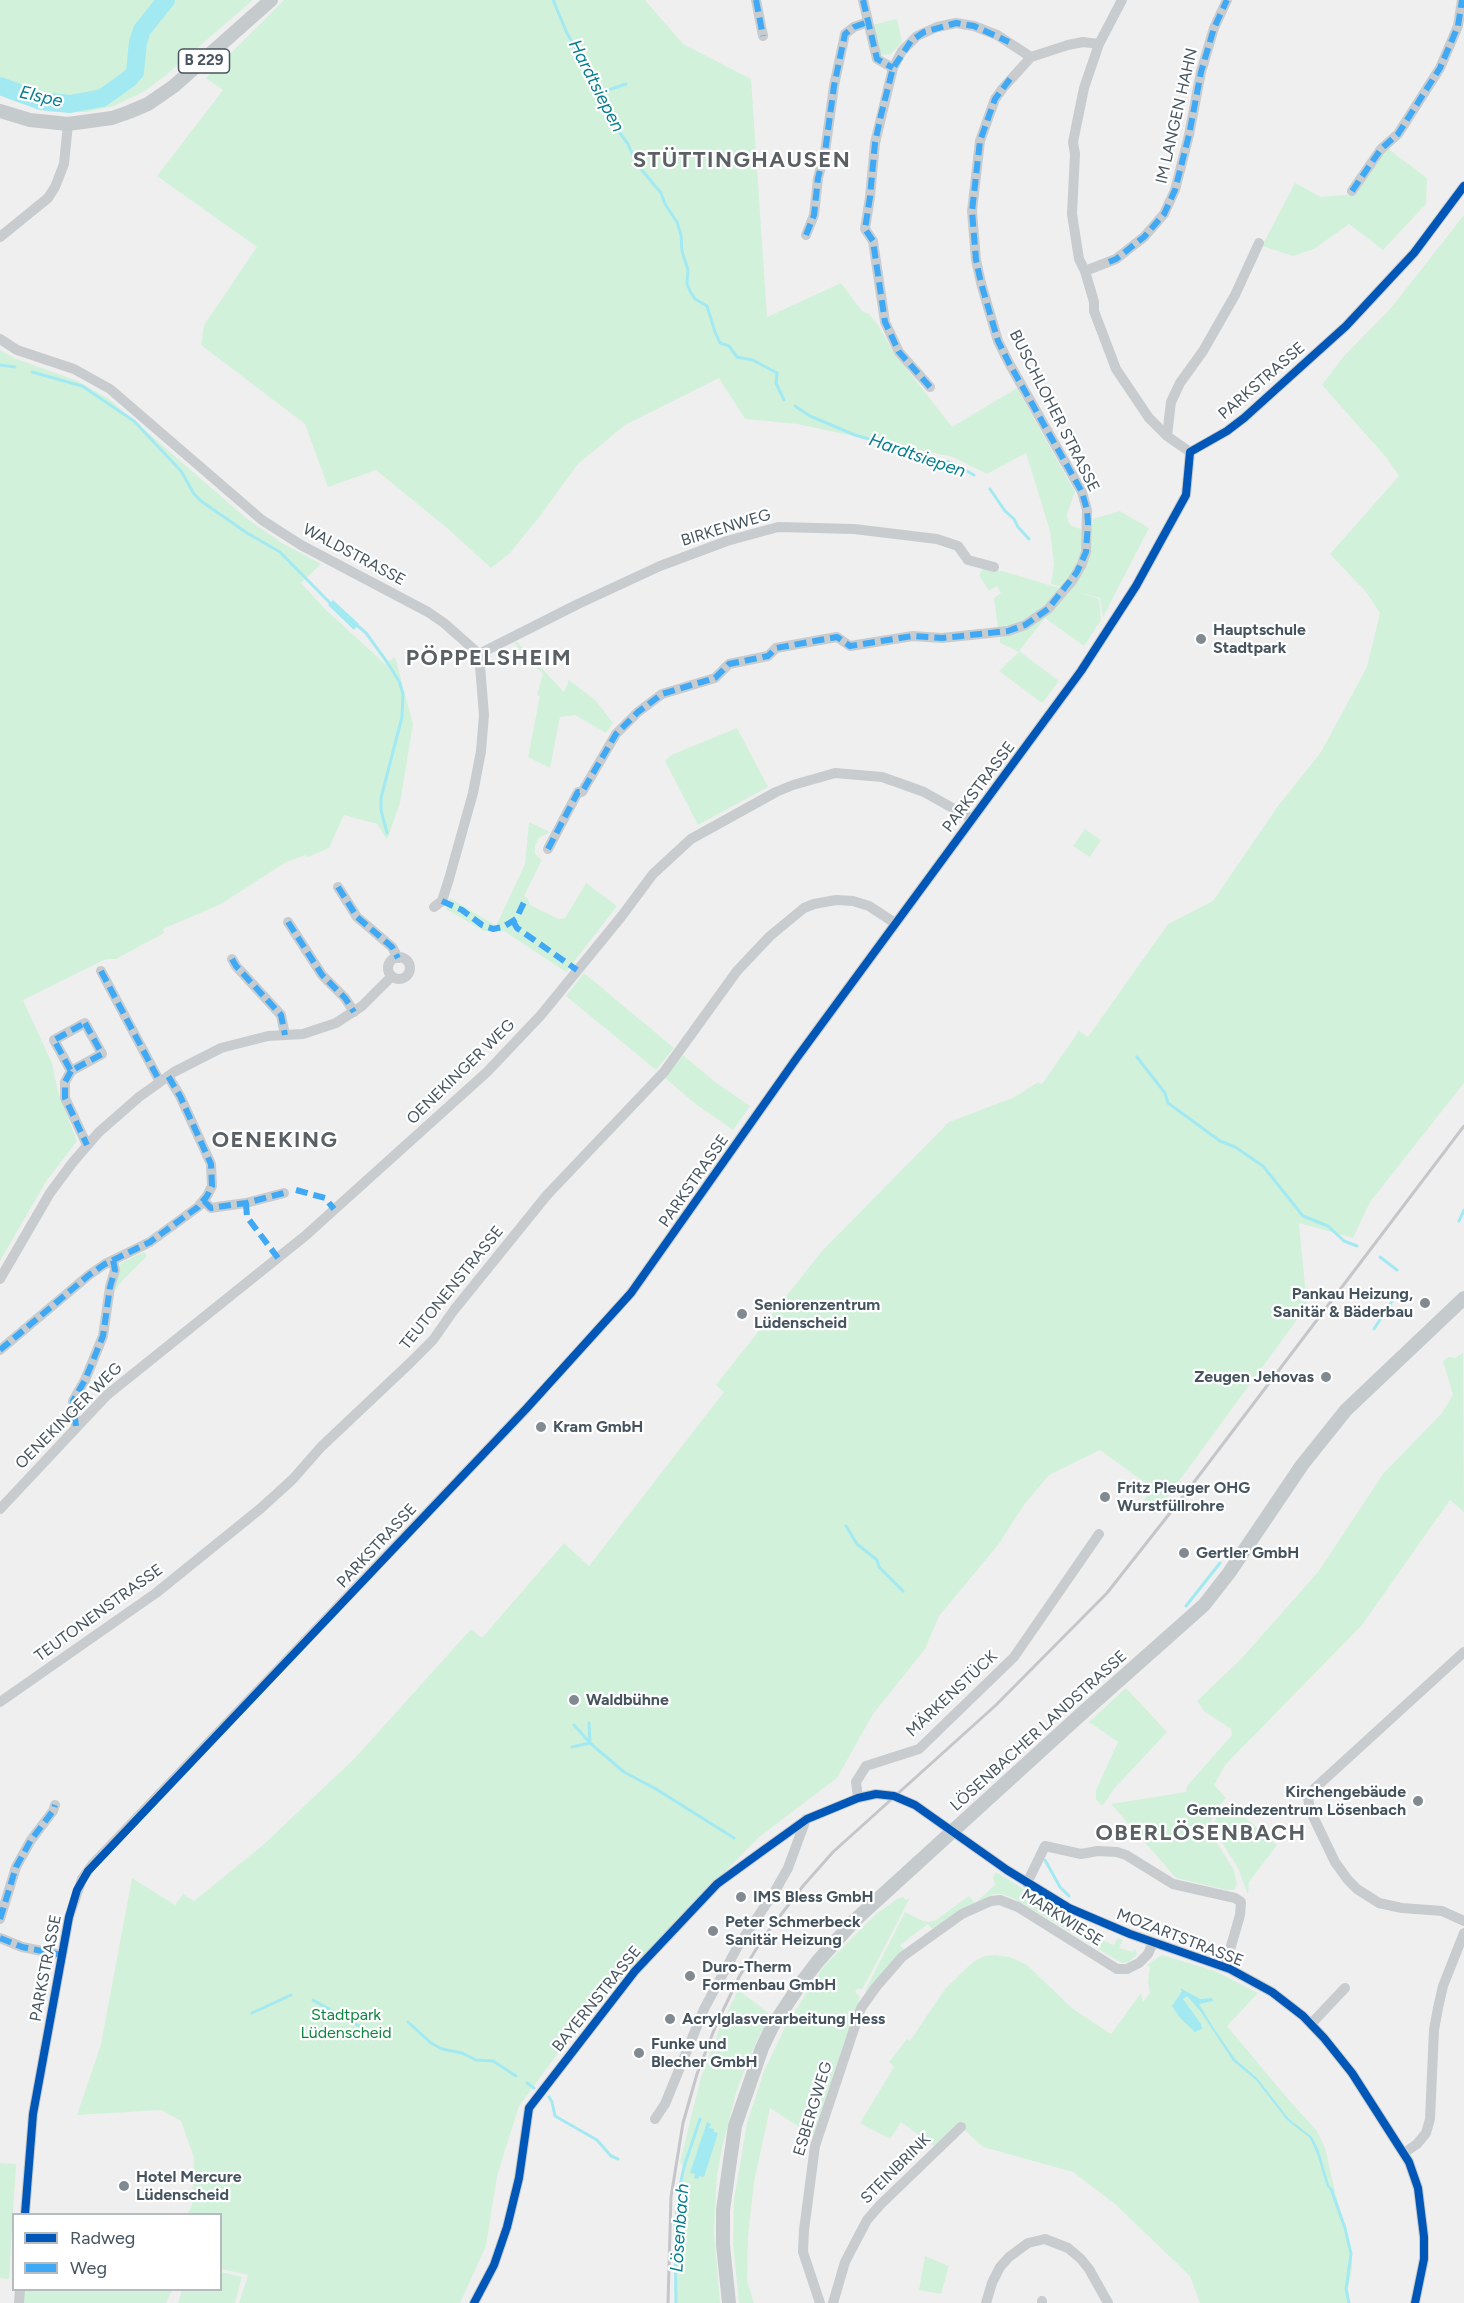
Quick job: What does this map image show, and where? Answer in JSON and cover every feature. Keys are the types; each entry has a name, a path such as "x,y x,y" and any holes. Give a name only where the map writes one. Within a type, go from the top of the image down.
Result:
{"main road":[{"name":"B 229","path":"0,111 30,120 68,124 112,118 148,104 191,73 271,0"},
{"name":"LÖSENBACHER LANDSTRASSE","path":"729,2303 723,2245 725,2186 735,2126 762,2048 772,2027 799,1986 839,1936 1204,1605 1229,1573 1302,1465 1346,1410 1464,1298"}],"street":[{"path":"756,0 763,36"},
{"path":"863,0 877,59 893,68"},
{"path":"1122,0 1099,44 1084,88 1073,142 1075,153 1072,214 1079,258 1094,302 1094,311 1116,369 1149,418 1167,436 1190,452"},
{"name":"IM LANGEN HAHN","path":"1085,271 1116,259 1144,237 1164,214 1175,190 1189,135 1201,72 1214,28 1227,0"},
{"path":"1352,191 1381,149 1398,134 1440,68 1458,26 1462,0"},
{"path":"806,235 814,215 818,178 825,152 844,34 868,22"},
{"path":"930,387 899,351 885,321 873,241 865,229 874,142 893,68 902,51 917,36 937,27 956,23 974,26 997,35 1031,57"},
{"name":"BUSCHLOHER STRASSE","path":"548,849 578,792 582,792 616,734 638,712 662,694 715,678 729,664 768,656 776,648 837,637 850,646 913,636 942,638 1008,631 1025,625 1048,609 1077,572 1086,552 1088,523 1082,492 1002,348 981,283 976,260 972,211 980,141 995,99 1013,75 1031,57 1083,42 1099,44"},
{"path":"0,237 48,198 55,187 64,164 68,124"},
{"name":"PARKSTRASSE","path":"25,2213 32,2118 69,1917 77,1890 92,1865 526,1409 631,1293 796,1059 1082,671 1136,586 1186,495 1190,452 1221,435 1244,418 1346,326 1414,253 1464,186"},
{"path":"1167,436 1171,402 1180,383 1203,351 1235,295 1259,243"},
{"name":"WALDSTRASSE","path":"0,339 17,350 74,369 110,389 262,520 301,544 428,612 444,622 479,654"},
{"name":"BIRKENWEG","path":"479,654 660,566 736,537 778,527 854,529 937,540 958,546 968,560 994,567"},
{"path":"434,907 442,901 463,831 477,771 484,715 479,654"},
{"name":"OENEKINGER WEG","path":"0,1509 76,1426 136,1370 305,1236 487,1072 541,1015 653,874 696,835 776,792 835,773 882,777 924,792 972,819"},
{"path":"338,887 357,917 392,947 398,958 408,962 409,972 403,978 392,976"},
{"name":"TEUTONENSTRASSE","path":"0,1702 156,1593 260,1509 411,1362 433,1340 547,1195 664,1072 737,970 770,936 804,908 836,900 853,901 869,906 895,923"},
{"path":"288,922 322,975 345,998 354,1012"},
{"path":"392,976 389,965 398,958"},
{"path":"232,959 281,1015 285,1035"},
{"path":"0,1350 89,1275 150,1242 204,1201 212,1186 211,1164 179,1095 164,1079 101,971"},
{"path":"0,1279 50,1193 87,1145 113,1119 164,1079 199,1058 229,1045 268,1036 303,1034 330,1026 354,1012 392,976"},
{"path":"71,1071 54,1040 85,1023 102,1054 71,1071 65,1082 65,1098 87,1145"},
{"path":"204,1201 211,1208 246,1203 284,1193"},
{"path":"76,1426 73,1401 104,1336 110,1287 115,1270 113,1260"},
{"name":"MÄRKENSTÜCK","path":"858,1798 856,1782 866,1767 919,1749 1014,1657 1099,1534"},
{"path":"1464,1653 1315,1788 1308,1798 1310,1810 1335,1862 1357,1889 1379,1902 1402,1908 1442,1911 1464,1921"},
{"path":"858,1798 876,1794 908,1801 954,1830"},
{"name":"BAYERNSTRASSE","path":"474,2303 494,2265 507,2227 519,2178 529,2108 541,2091 635,1971 717,1884 807,1819 858,1798"},
{"path":"0,1919 16,1867 55,1805"},
{"path":"655,2119 665,2104 704,2010 738,1946 788,1868 807,1819"},
{"name":"MOZARTSTRASSE","path":"954,1830 1027,1883 1069,1908 1153,1942 1225,1967 1272,1992 1311,2024 1352,2073 1409,2162 1418,2188 1424,2236 1424,2259 1415,2303"},
{"path":"1027,1883 1045,1846 1081,1854 1098,1851 1117,1852 1173,1884 1235,1898 1241,1902 1240,1915 1225,1967"},
{"name":"MARKWIESE","path":"868,1999 902,1957 920,1942 962,1914 991,1901 1005,1901 1018,1907 1117,1969 1127,1969 1139,1963 1148,1954 1153,1942"},
{"path":"1404,2153 1422,2139 1430,2119 1434,2030 1438,2008 1443,1986 1464,1933"},
{"path":"0,1938 22,1947 62,1955"},
{"path":"1311,2024 1345,1988"},
{"name":"ESBERGWEG","path":"820,2303 804,2252 811,2165 849,2040 861,2007 868,1999"},
{"name":"STEINBRINK","path":"833,2303 844,2262 867,2220 886,2198 961,2127"},
{"path":"987,2303 992,2283 1000,2267 1009,2257 1028,2243 1045,2239 1068,2248 1081,2259 1108,2303"}],"green space":[{"path":"0,0 253,0 145,91 114,106 87,112 51,112 0,95"},
{"path":"284,0 645,0 683,44 751,79 767,317 841,283 862,311 869,314 878,325 893,351 952,427 1017,388 1075,492 1067,514 1068,522 1072,526 1081,529 1093,524 1093,519 1120,511 1149,528 1103,617 1100,598 1079,592 1099,599 1101,620 1084,646 1045,618 1019,651 1059,681 1042,703 999,671 1019,652 1000,643 1000,637 1015,633 1068,594 1066,593 1068,589 1051,584 1054,564 1050,531 1026,453 987,474 953,457 797,424 745,419 719,378 625,425 578,464 509,554 491,568 376,470 328,487 305,424 201,345 204,325 257,247 157,176 223,90 206,78"},
{"path":"897,19 902,42 891,54 882,55 879,52 872,25"},
{"path":"1387,148 1427,178 1426,204 1383,250 1349,224 1314,249 1293,256 1262,246 1295,183 1321,197 1355,194"},
{"name":"Stadtpark Lüdenscheid","path":"1464,215 1464,1083 1370,1202 1353,1238 1299,1223 1307,1306 1155,1514 1141,1505 1152,1488 1100,1450 1049,1475 1024,1505 998,1545 939,1616 925,1649 873,1714 837,1778 759,1837 632,1967 564,2045 519,2106 497,2176 486,2246 460,2303 239,2303 248,2275 222,2269 222,2213 188,2213 192,2204 194,2158 181,2121 161,2110 77,2115 101,2044 132,1878 175,1905 183,1894 194,1901 263,1845 355,1758 471,1629 482,1638 564,1543 589,1566 724,1392 716,1385 822,1251 949,1122 1015,1097 1038,1082 1042,1084 1079,1031 1088,1037 1168,924 1213,901 1278,806 1321,752 1367,667 1380,613 1366,592 1330,554 1399,476 1385,456 1322,385 1344,356 1391,308"},
{"path":"0,350 14,358 78,381 109,399 246,518 282,543 321,564 301,583 324,608 385,664 395,657 413,724 400,803 387,840 377,824 344,815 329,848 308,857 306,855 286,862 221,904 163,929 164,933 116,959 106,959 23,1000 52,1063 58,1092 77,1141 47,1180 0,1261"},
{"path":"984,567 1059,588 1052,599 1032,615 1014,625 998,628 994,598 1001,593 997,586 989,591 979,575"},
{"path":"517,642 564,692 569,680 595,700 613,723 606,733 575,715 560,717 550,768 528,757 540,696 537,695 543,674 514,643"},
{"path":"737,728 768,787 698,825 665,761 671,755"},
{"path":"529,822 550,832 539,838 535,846 535,854 542,860 524,896 530,905 559,919 565,918 586,883 617,906 566,972 504,931 484,931 446,909 450,898 496,926 525,864"},
{"path":"1085,829 1101,840 1090,857 1073,846"},
{"path":"584,973 674,1048 656,1070 566,996"},
{"path":"683,1055 715,1082 750,1106 733,1130 697,1105 665,1078"},
{"path":"144,1252 147,1256 116,1290 113,1288 121,1263"},
{"path":"1463,1353 1464,1512 1450,1500 1362,1625 1226,1764 1214,1785 1226,1798 1215,1810 1210,1832 1234,1870 1237,1884 1234,1890 1176,1878 1111,1804 1186,1792 1187,1786 1232,1735 1231,1729 1204,1711 1197,1701 1242,1658 1318,1572 1383,1474 1442,1413 1453,1395 1443,1361"},
{"path":"1126,1688 1167,1732 1101,1805 1096,1799 1096,1790 1118,1742 1089,1722"},
{"path":"1227,1807 1233,1807 1277,1845 1249,1882 1248,1895 1238,1868 1214,1830 1219,1812"},
{"path":"996,1872 1054,1908 1091,1926 1088,1934 1114,1945 1118,1938 1123,1940 1119,1948 1133,1952 1135,1948 1137,1955 1129,1962 1122,1963 1013,1898 993,1894 932,1929 928,1924 900,1945 904,1950 868,1993 865,1991 905,1912 929,1922 936,1920 969,1896 975,1903 995,1885 993,1878"},
{"path":"903,1897 906,1900 910,1898 862,1989 857,1989 855,1992 860,1997 813,2136 770,2108 754,2182 748,2236 747,2280 754,2303 739,2303 733,2245 734,2199 747,2123 764,2071 786,2025 824,1966 876,1914"},
{"path":"1162,1955 1215,1971 1258,1993 1227,2026 1317,2131 1325,2148 1352,2252 1352,2269 1348,2289 1350,2303 1200,2303 1190,2276 1115,2204 1073,2172 983,2147 959,2125 934,2146 901,2122 890,2139 860,2123 894,2067 889,2062 907,2039 910,2041 945,1989 973,1962 985,1956 1010,1957 1027,1965 1073,2009 1111,2034 1141,1993 1143,2002 1150,1993 1148,1982 1150,1967 1147,1965"},
{"path":"738,1990 771,2015 759,2036 736,2093 717,2175 714,2232 720,2303 676,2303 675,2228 683,2167 680,2162 701,2077 720,2027"},
{"path":"0,2163 16,2164 9,2279 0,2278"},
{"path":"925,2256 949,2266 941,2294 919,2290"},
{"path":"222,2272 242,2277 235,2303 178,2303 182,2291 222,2291"},
{"path":"20,2291 172,2291 166,2303 19,2303"}],"water":[{"path":"333,600 359,624 354,630 328,605"},
{"path":"1180,1988 1200,1999 1212,1998 1213,2001 1199,2004 1213,2027 1235,2059 1257,2078 1289,2119 1312,2137 1319,2151 1329,2185 1335,2192 1327,2187 1310,2138 1287,2120 1256,2080 1233,2061 1201,2012 1187,1996 1183,1999 1201,2024 1202,2029 1195,2032 1180,2018 1172,2006 1182,1991"},
{"path":"707,2122 711,2124 709,2128 718,2133 704,2177 699,2176 698,2179 694,2178 695,2174 690,2173"}],"waterway":[{"name":"Elspe","path":"0,86 41,101 70,104 102,98 135,72 138,42 142,30 166,0"},
{"name":"Hardtsiepen","path":"553,0 567,33 599,90 612,122 628,144 636,163 661,193 665,204 677,222 688,270 687,284 691,293 695,299 707,306 720,343 729,346 737,357 753,360 777,373 776,383 784,400"},
{"path":"600,93 626,84"},
{"path":"0,365 15,367"},
{"path":"32,372 82,386 134,421 181,471 194,494 201,501 247,533 280,552 330,603"},
{"name":"Hardtsiepen","path":"795,406 810,416 855,435 952,463 974,475"},
{"name":"Hardtsiepen","path":"990,489 1029,539"},
{"path":"358,626 366,633 387,662 399,681 403,694 402,717 381,798 381,810 387,833"},
{"path":"1137,1057 1165,1093 1168,1103 1220,1141 1235,1147 1263,1166 1303,1216 1328,1226 1344,1241 1357,1246"},
{"name":"Lösenbach","path":"1459,1221 1464,1210"},
{"path":"1380,1257 1397,1270"},
{"name":"Lösenbach","path":"1374,1329 1398,1292"},
{"path":"846,1526 857,1544 877,1560 879,1567 903,1591"},
{"name":"Lösenbach","path":"1186,1606 1220,1563"},
{"path":"572,1747 590,1743 589,1723"},
{"path":"574,1725 590,1743 624,1772 656,1789 734,1838"},
{"path":"1045,1860 1060,1887 1069,1896"},
{"path":"252,2013 291,1995"},
{"path":"313,2000 364,2029"},
{"path":"408,2022 431,2043 442,2049 462,2053 476,2060 493,2061 516,2076"},
{"path":"527,2083 534,2088"},
{"path":"549,2097 555,2116 597,2140 611,2156 618,2159"},
{"name":"Lösenbach","path":"676,2303 675,2228 679,2190 700,2119"},
{"path":"1331,2189 1345,2228 1351,2254 1346,2289 1349,2303"}],"railway":[{"path":"668,2303 671,2197 683,2123 697,2074 716,2025 739,1977 763,1938 803,1886 833,1852 996,1705 1107,1593 1185,1494 1464,1126"}],"marked path":[{"path":"756,0 763,36"},
{"path":"863,0 877,59 893,68"},
{"path":"1109,262 1144,237 1164,214 1175,190 1189,135 1201,72 1214,28 1227,0"},
{"path":"1352,191 1381,149 1398,134 1440,68 1458,26 1462,0"},
{"path":"806,235 814,215 818,178 825,152 834,86 845,34 854,27 868,22"},
{"path":"930,387 899,352 885,322 873,241 865,229 875,143 881,115 893,68 911,41 924,32 956,23 974,26 1009,42"},
{"path":"548,849 578,792 582,792 616,734 638,712 662,694 715,678 729,664 768,656 776,648 837,637 850,646 913,636 942,638 1008,631 1025,625 1048,609 1077,572 1086,552 1088,523 1082,492 998,341 976,260 972,211 980,141 995,99 1013,75"},
{"path":"338,887 357,917 392,947 398,958"},
{"path":"442,901 493,929 503,927 516,919 526,898"},
{"path":"513,921 517,928 577,970"},
{"path":"288,922 322,975 345,998 354,1012"},
{"path":"232,959 281,1015 285,1035"},
{"path":"101,971 160,1082"},
{"path":"85,1023 102,1054 71,1071 54,1040 85,1023"},
{"path":"71,1071 65,1082 65,1098 87,1145"},
{"path":"0,1350 89,1275 105,1264 150,1242 198,1207 207,1196 212,1186 211,1164 180,1096 168,1076"},
{"path":"296,1190 325,1198 334,1209"},
{"path":"204,1201 211,1208 246,1203 284,1193"},
{"path":"246,1203 247,1217 278,1258"},
{"path":"76,1426 73,1401 85,1380 103,1336 110,1287 115,1270 113,1260"},
{"path":"0,1919 16,1867 55,1805"},
{"path":"0,1938 22,1947 62,1955"}],"cycle path":[{"path":"25,2213 33,2114 69,1917 77,1890 88,1871 526,1409 631,1293 796,1059 1081,671 1136,586 1186,495 1190,452 1227,431 1244,418 1346,326 1414,253 1464,186"},
{"path":"474,2303 494,2265 507,2227 519,2178 529,2108 635,1971 717,1884 807,1819 858,1798 876,1794 894,1796 915,1805 1007,1870 1069,1908 1130,1934 1230,1969 1272,1992 1303,2016 1352,2073 1409,2162 1418,2188 1424,2237 1424,2259 1415,2303"}],"place":[{"name":"Hauptschule Stadtpark","path":"1201,639"},
{"name":"Pankau Heizung, Sanitär & Bäderbau","path":"1425,1303"},
{"name":"Seniorenzentrum Lüdenscheid","path":"742,1314"},
{"name":"Zeugen Jehovas","path":"1326,1377"},
{"name":"Kram GmbH","path":"541,1427"},
{"name":"Fritz Pleuger OHG Wurstfüllrohre","path":"1105,1497"},
{"name":"Gertler GmbH","path":"1184,1553"},
{"name":"Waldbühne","path":"574,1700"},
{"name":"Kirchengebäude Gemeindezentrum Lösenbach","path":"1418,1801"},
{"name":"IMS Bless GmbH","path":"741,1897"},
{"name":"Peter Schmerbeck Sanitär Heizung","path":"713,1931"},
{"name":"Duro-Therm Formenbau GmbH","path":"690,1976"},
{"name":"Acrylglasverarbeitung Hess","path":"670,2019"},
{"name":"Funke und Blecher GmbH","path":"639,2053"},
{"name":"Hotel Mercure Lüdenscheid","path":"124,2186"}],"district":[{"name":"STÜTTINGHAUSEN","path":"742,161"},
{"name":"PÖPPELSHEIM","path":"489,659"},
{"name":"OENEKING","path":"275,1141"},
{"name":"OBERLÖSENBACH","path":"1201,1834"}]}
